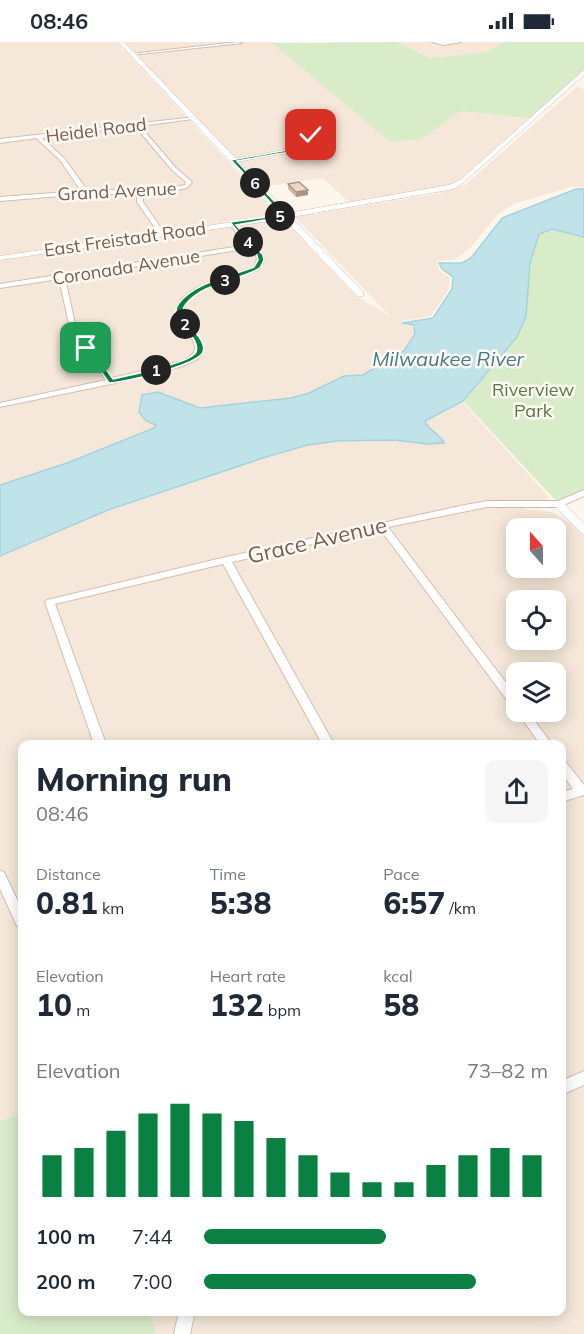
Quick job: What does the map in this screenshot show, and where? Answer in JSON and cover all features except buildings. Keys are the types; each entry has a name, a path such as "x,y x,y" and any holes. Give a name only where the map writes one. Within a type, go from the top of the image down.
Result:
{"street":[{"path":"121,42 360,294"},
{"path":"434,42 444,44 459,42"},
{"path":"132,54 240,43"},
{"name":"East Freistadt Road","path":"0,258 285,216 424,193 454,185 462,181 584,72"},
{"name":"Heidel Road","path":"0,141 193,118"},
{"name":"Grand Avenue","path":"0,199 85,192 140,192 177,189 190,184 136,125"},
{"path":"233,160 311,147 317,143 316,138 311,135"},
{"path":"38,137 62,159 85,192"},
{"path":"140,192 140,202 162,234"},
{"path":"0,405 111,382 176,365 196,357 200,351 200,344 182,320 179,309 181,304 197,291 257,268 261,260 232,224"},
{"name":"Coronada Avenue","path":"0,286 251,246"},
{"path":"62,277 72,324 111,382"},
{"name":"Grace Avenue","path":"99,740 50,602 382,525 487,504 560,504 584,494"},
{"path":"560,504 584,530"},
{"path":"382,525 506,691"},
{"path":"226,560 326,740"},
{"path":"529,722 543,740"},
{"path":"566,770 582,790 566,795"},
{"path":"0,876 18,914"},
{"path":"566,1086 584,1078"},
{"path":"182,1334 186,1316"}],"shaded area":[{"path":"0,42 116,42 278,214 0,256"},
{"path":"124,42 277,42 273,43 420,140 461,111 528,119 457,182 447,186 350,203 323,178 262,187"},
{"path":"398,42 505,42 485,52 430,58"},
{"path":"578,86 584,90 584,187 572,187 513,204 498,214 470,248 454,260 437,261 439,270 450,278 449,289 431,316 396,320 414,325 415,335 404,351 363,375 344,376 309,393 276,401 262,400 241,405 200,408 151,392 142,396 139,403 156,425 154,428 67,463 0,485 0,260 282,218 357,297 390,316 295,217 441,193 465,185"},
{"path":"462,402 548,496 549,502 523,503 524,509 552,512 562,518 506,518 506,578 566,578 566,521 584,536 584,1334 156,1334 151,1316 566,1316 566,740 18,740 18,1115 0,1121 0,556 108,510 308,445 337,441 443,440 429,429 425,421"}],"green space":[{"path":"398,42 430,58 485,52 505,42 584,42 584,72 531,119 461,111 420,140 389,141 272,43"},
{"name":"Riverview Park","path":"551,229 584,237 584,493 559,504 463,401 518,337 526,316 530,263 539,234"},
{"path":"18,1115 18,1316 151,1316 156,1334 0,1334 0,1121"}],"water":[{"name":"Milwaukee River","path":"576,189 584,189 584,237 552,229 539,234 530,263 526,316 517,337 463,401 425,421 444,443 428,444 394,440 337,441 308,445 108,510 0,556 0,485 67,463 154,428 156,425 146,421 139,412 142,395 158,392 200,408 291,398 309,393 344,376 363,375 404,351 415,334 414,325 402,323 433,318 452,289 453,277 442,269 439,263 462,263 471,258 502,218"}],"route":[{"path":"86,348 111,382 187,362 196,357 200,351 200,344 182,320 179,309 181,304 197,291 257,268 261,260 260,255 232,224 285,216 233,160 311,147 317,143 316,138 311,135"}]}
